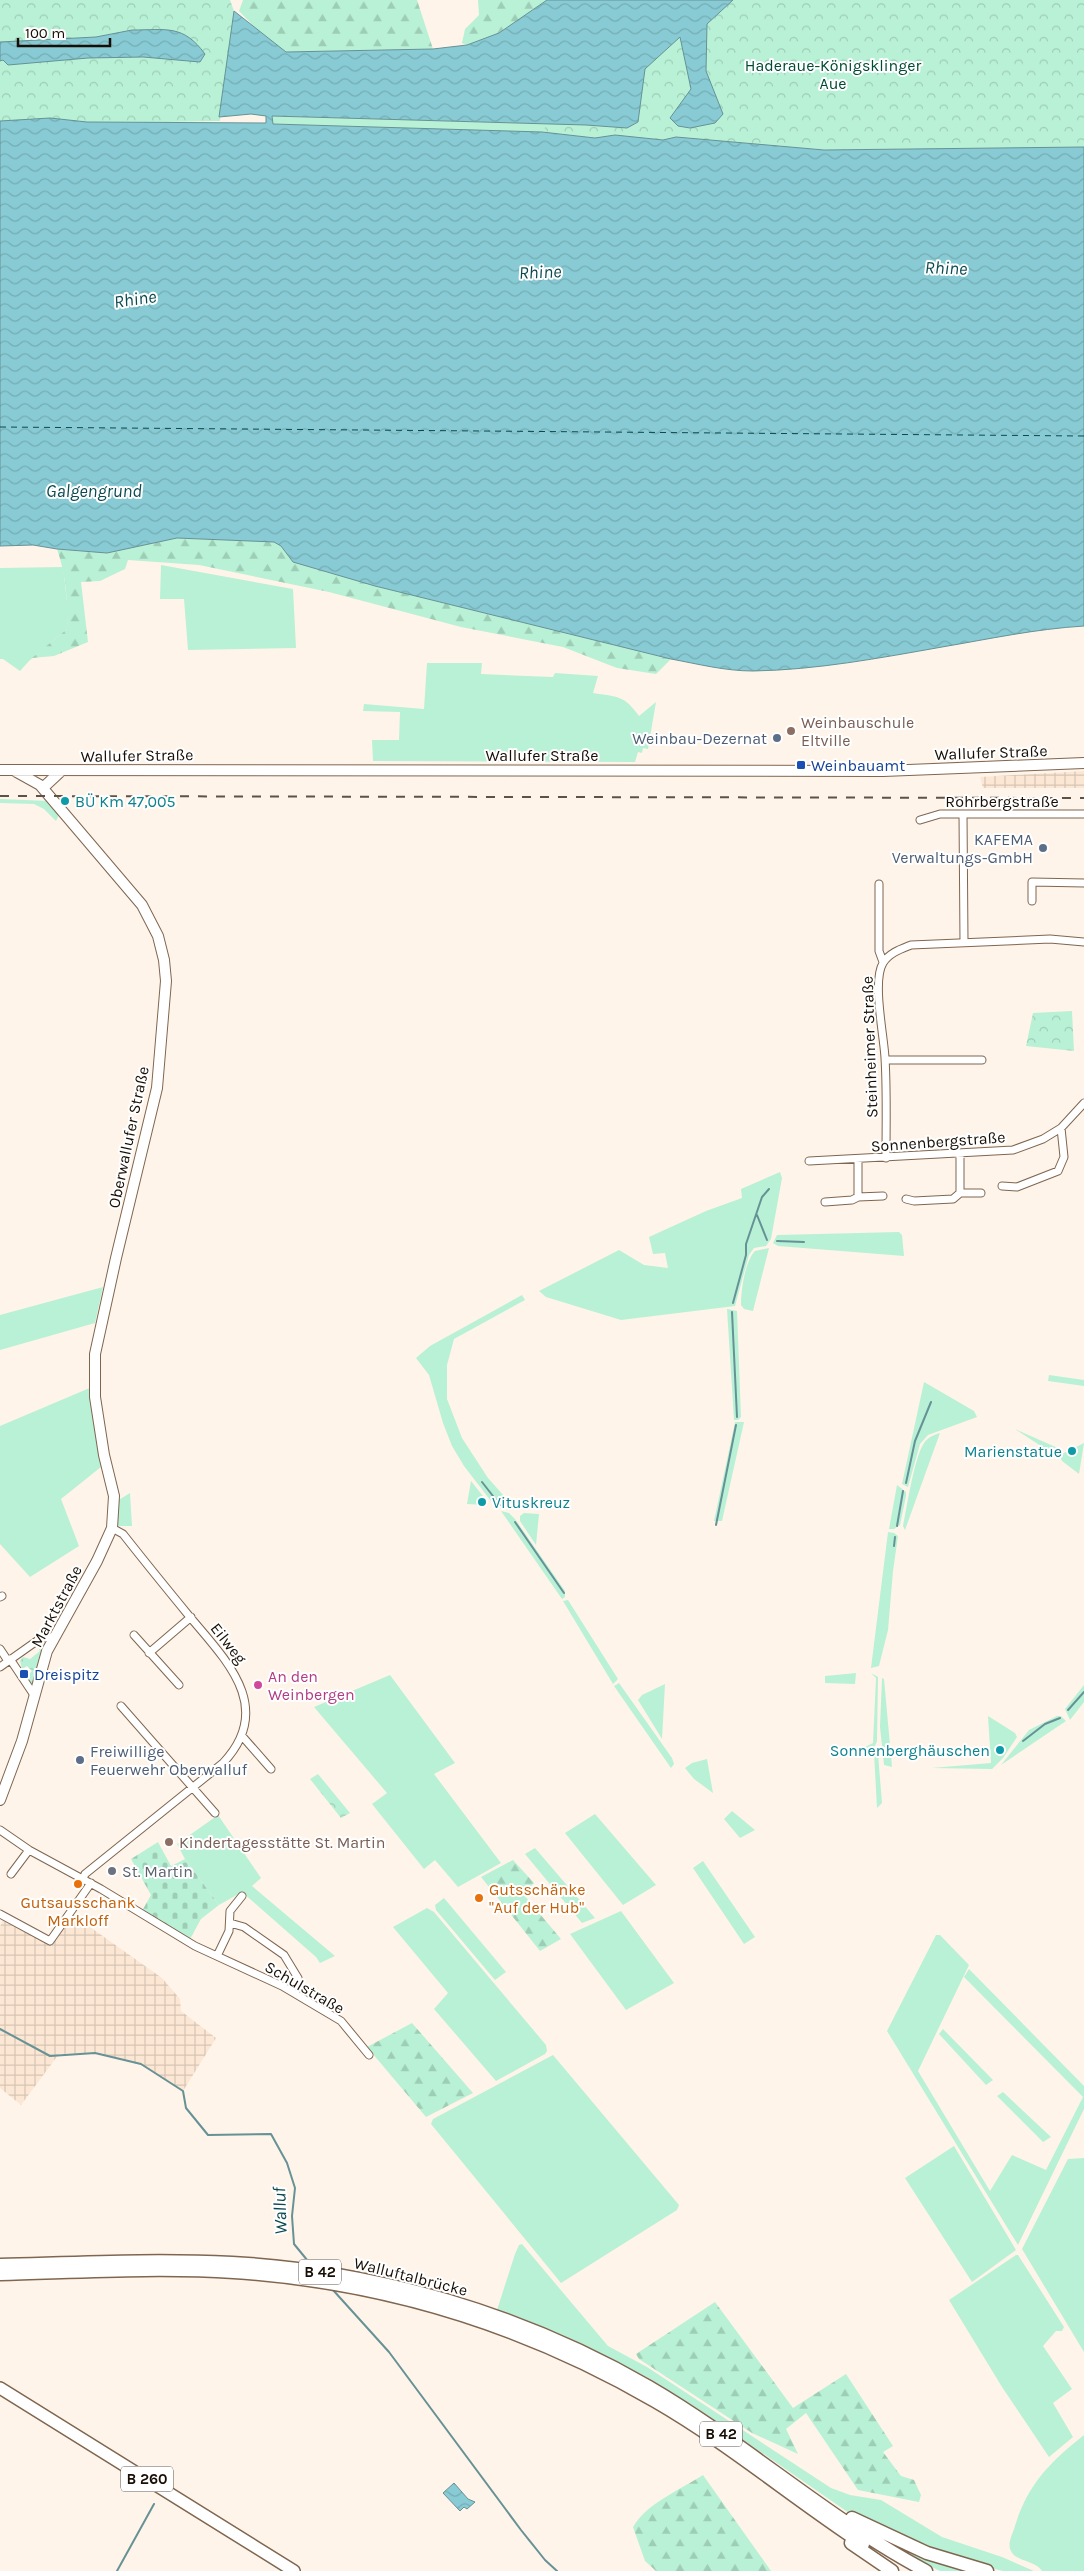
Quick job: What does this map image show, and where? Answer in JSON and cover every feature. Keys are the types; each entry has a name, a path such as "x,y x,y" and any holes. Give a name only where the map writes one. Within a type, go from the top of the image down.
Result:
{"highway":[{"name":"Walluftalbrücke","path":"129,2266 232,2263 315,2271 416,2292 504,2324"},
{"name":"B 42","path":"0,2265 129,2266"},
{"name":"B 42","path":"0,2274 129,2266"},
{"name":"B 42","path":"504,2324 578,2350 649,2387 872,2540 926,2571"},
{"name":"B 42","path":"504,2324 658,2403 720,2444 817,2513 908,2571"},
{"path":"792,2484 902,2543 986,2571"},
{"path":"817,2513 851,2543 892,2571"}],"main road":[{"name":"B 260","path":"0,2388 294,2571"}],"street":[{"name":"Wallufer Straße","path":"0,770 883,771 1084,763"},
{"name":"Oberwallufer Straße","path":"13,770 44,787 142,905 156,931 164,960 166,981 158,1082 97,1340 94,1378 99,1424"},
{"name":"Oberwallufer Straße","path":"41,770 44,787"},
{"path":"44,787 61,771"},
{"name":"Rohrbergstraße","path":"920,820 940,814 1084,814"},
{"path":"963,814 964,942"},
{"path":"1032,901 1032,882 1084,883"},
{"path":"879,884 878,950 883,962"},
{"name":"Steinheimer Straße","path":"886,1158 885,1060 879,988 883,962 897,950 912,945 1050,939 1084,942"},
{"path":"885,1060 982,1060"},
{"name":"Sonnenbergstraße","path":"808,1161 858,1160 1013,1150 1043,1139 1060,1128 1084,1103"},
{"path":"1002,1186 1017,1187 1058,1171 1064,1157 1060,1128"},
{"path":"960,1154 960,1193"},
{"path":"858,1160 858,1197"},
{"path":"906,1199 914,1201 953,1199 960,1193 981,1192"},
{"path":"825,1202 852,1200 858,1197 883,1196"},
{"name":"Marktstraße","path":"0,1800 6,1787 47,1651 97,1561 112,1528 114,1496 106,1466 99,1424"},
{"name":"Eilweg","path":"84,1879 98,1864 195,1788 231,1755 242,1736 246,1704 239,1680 231,1666 122,1534 112,1528"},
{"path":"149,1653 191,1617"},
{"path":"134,1635 178,1686"},
{"path":"0,1667 41,1638 54,1637"},
{"path":"0,1649 34,1695"},
{"path":"121,1706 215,1813"},
{"path":"242,1736 271,1769"},
{"path":"0,1778 6,1787"},
{"name":"Schulstraße","path":"0,1830 29,1850 92,1883 190,1943 282,1986 341,2021 368,2055"},
{"path":"11,1874 29,1850"},
{"path":"0,1914 50,1941 92,1883"},
{"path":"217,1956 230,1924 230,1910 242,1896"},
{"name":"Schulstraße","path":"230,1924 244,1927 284,1955 298,1978"}],"shaded area":[{"path":"1084,771 1084,788 983,788 980,777"},
{"path":"73,1915 162,1978 180,1999 181,2011 216,2038 183,2091 141,2065 95,2053 59,2054 21,2105 0,2088 0,1927 3,1918 51,1946"}],"green space":[{"path":"0,0 230,0 234,11 220,121 0,125"},
{"path":"243,0 417,0 433,49 286,52 261,34 239,11"},
{"path":"478,0 547,0 499,33 467,45 462,43 465,29 479,15"},
{"name":"Haderaue-Königsklinger Aue","path":"685,0 1084,0 1084,147 824,150 676,137 663,140 615,135 596,138 542,132 581,75"},
{"path":"740,0 1048,144 1084,147 824,150 676,137 663,140 596,138 542,132 273,124 272,116 586,125"},
{"path":"177,538 274,542 281,546 293,562 375,586 671,659 656,674 617,668 563,647 461,627 329,592 199,565 128,560 125,569 100,581 81,582 88,642 54,656 32,658 67,629 66,589 57,549 107,553"},
{"path":"161,565 293,589 296,648 188,650 184,599 160,599"},
{"path":"63,567 68,610 67,629 20,671 3,659 0,659 0,568"},
{"path":"427,663 482,663 481,674 553,677 555,673 598,676 593,693 620,698 629,704 639,716 656,702 648,749 643,748 642,753 638,752 635,762 373,761 372,740 399,740 400,712 363,711 364,704 424,709"},
{"path":"0,799 49,801 59,815 56,821 44,809 34,804 0,803"},
{"path":"1072,1011 1074,1051 1026,1046 1033,1013"},
{"path":"780,1172 782,1178 771,1239 766,1246 754,1248 749,1255 735,1306 621,1320 546,1297 539,1291 619,1250 644,1265 668,1268 665,1253 653,1254 649,1237 706,1211 742,1198 741,1189"},
{"path":"899,1232 902,1235 904,1256 778,1246 773,1243 777,1235"},
{"path":"769,1248 753,1311 744,1309 741,1305 742,1292 744,1276 749,1262 755,1251"},
{"path":"103,1287 95,1323 0,1350 0,1315"},
{"path":"522,1295 525,1300 454,1339 447,1365 447,1399 462,1438 488,1478 513,1508 494,1505 464,1466 452,1446 443,1423 429,1375 416,1358 430,1346"},
{"path":"727,1309 737,1311 741,1417 738,1420 734,1420"},
{"path":"1049,1375 1084,1380 1084,1386 1048,1381"},
{"path":"924,1382 974,1411 977,1417 928,1435 920,1444 908,1487 902,1484"},
{"path":"92,1387 101,1467 61,1499 79,1546 30,1577 0,1544 0,1426"},
{"path":"735,1422 744,1422 722,1521 714,1521"},
{"path":"1015,1429 1060,1449 1044,1448"},
{"path":"940,1433 905,1530 903,1526 920,1450 927,1439"},
{"path":"1084,1443 1079,1474 1062,1461 1060,1456 1067,1451 1069,1455 1076,1455 1076,1447"},
{"path":"471,1481 486,1500 484,1505 467,1504"},
{"path":"897,1485 906,1492 906,1496 900,1525 894,1529 889,1529"},
{"path":"130,1493 132,1526 119,1526 117,1524 117,1501"},
{"path":"501,1511 509,1513 515,1519 565,1591 565,1597 562,1599"},
{"path":"524,1513 539,1514 536,1545 520,1521 520,1516"},
{"path":"888,1532 898,1536 888,1630 879,1666 871,1668"},
{"path":"568,1600 618,1679 613,1684 563,1601"},
{"path":"42,1644 45,1647 33,1686 27,1676 32,1671 27,1666 22,1669 20,1661 23,1657 30,1659 40,1651 38,1647"},
{"path":"856,1673 855,1684 825,1683 825,1676"},
{"path":"871,1673 878,1677 877,1741 875,1746 861,1749 873,1743 876,1678"},
{"path":"390,1675 455,1763 434,1774 501,1863 458,1887 435,1860 424,1869 372,1804 387,1793 314,1707"},
{"path":"882,1678 884,1679 892,1767 884,1765 880,1727"},
{"path":"619,1683 672,1758 674,1764 671,1768 614,1686"},
{"path":"665,1684 662,1739 638,1700 642,1695"},
{"path":"1084,1685 1084,1702 1070,1720 1065,1709"},
{"path":"988,1716 1015,1733 1017,1737 1003,1758 992,1769 932,1768 991,1763"},
{"path":"1057,1716 1061,1716 1066,1721 1001,1765 1029,1730"},
{"path":"870,1751 878,1754 882,1803 877,1808 874,1753"},
{"path":"707,1759 713,1793 694,1779 685,1768 692,1763"},
{"path":"318,1774 350,1813 341,1818 310,1779"},
{"path":"732,1811 755,1830 740,1838 724,1819"},
{"path":"595,1814 656,1885 623,1905 565,1833"},
{"path":"218,1815 261,1878 252,1886 335,1956 320,1963 316,1957 242,1892 219,1905 185,1859 177,1844"},
{"path":"158,1842 171,1866 185,1859 219,1905 201,1919 190,1939 142,1911 151,1895 131,1859"},
{"path":"535,1848 595,1918 582,1923 525,1854"},
{"path":"513,1860 534,1883 523,1894 561,1939 540,1951 481,1877"},
{"path":"703,1861 755,1937 744,1944 693,1868"},
{"path":"444,1898 506,1972 495,1980 436,1910 435,1905"},
{"path":"427,1908 434,1912 546,2045 547,2051 545,2054 496,2081 434,2009 448,1993 393,1927"},
{"path":"621,1911 674,1983 626,2010 570,1934"},
{"path":"936,1935 940,1935 969,1965 918,2071 990,2191 1012,2155 1046,2170 1083,2097 964,1977 969,1969 1084,2086 1084,2109 1018,2245 887,2031"},
{"path":"412,2023 473,2093 426,2117 367,2047"},
{"path":"943,2029 993,2080 986,2085 939,2034"},
{"path":"553,2055 679,2205 677,2210 561,2283 431,2124 433,2119"},
{"path":"1003,2092 1051,2137 1043,2142 997,2096"},
{"path":"954,2146 1016,2250 972,2282 905,2178"},
{"path":"1084,2158 1084,2352 1022,2249 1068,2159"},
{"path":"522,2244 608,2346 647,2367 831,2488 850,2495 881,2500 942,2537 1002,2557 1034,2571 1003,2571 951,2558 849,2513 700,2410 647,2377 497,2310 515,2254 519,2245"},
{"path":"1018,2255 1064,2327 1062,2331 1056,2331 1043,2346 1072,2389 1053,2403 1073,2437 1049,2457 1002,2387 949,2300"},
{"path":"715,2302 793,2408 846,2374 893,2446 883,2452 901,2476 914,2480 921,2495 919,2502 858,2490 806,2413 786,2429 798,2454 752,2433 639,2359 636,2354"},
{"path":"1084,2435 1084,2571 1042,2571 1039,2567 1013,2555 1010,2545 1011,2537 1019,2513 1033,2487 1050,2465"},
{"path":"703,2475 771,2571 656,2571 645,2561 633,2527 639,2518 655,2504"},
{"path":"860,2525 980,2571 940,2571 911,2557"}],"water":[{"path":"547,0 733,0 707,24 706,71 723,114 715,123 690,128 678,126 670,118 691,89 680,37 645,69 638,122 627,128 586,125 272,116 273,124 542,132 595,138 615,135 663,140 676,137 824,150 1084,147 1084,626 1030,632 824,666 743,671 671,659 375,586 293,562 281,546 274,542 177,538 107,553 33,545 0,546 0,121 50,118 87,122 266,123 266,116 251,114 219,117 234,11 286,52 433,49 467,45 499,33"},
{"path":"132,30 164,30 181,33 197,44 205,54 200,62 143,57 88,58 8,65 3,60 0,61 0,42 96,37"},
{"path":"454,2483 468,2499 475,2502 467,2509 464,2507 460,2511 443,2493"}],"waterway":[{"path":"733,1303 746,1255 746,1244 762,1197 769,1189"},
{"path":"757,1215 767,1240"},
{"path":"777,1241 804,1242"},
{"path":"732,1312 737,1417"},
{"path":"906,1483 915,1441 931,1402"},
{"path":"716,1525 736,1425"},
{"path":"482,1482 500,1505"},
{"path":"897,1526 903,1491"},
{"path":"515,1522 564,1593"},
{"path":"894,1546 895,1537"},
{"path":"1068,1710 1084,1692"},
{"path":"1023,1741 1045,1724 1060,1718"},
{"name":"Walluf","path":"0,2029 50,2056 95,2053 141,2064 183,2091 186,2108 208,2135 271,2134 287,2163 295,2188 292,2216 294,2244 312,2266"},
{"name":"Walluf","path":"333,2290 389,2352 521,2530 545,2560 557,2571"},
{"path":"117,2571 154,2504"}],"ferry route":[{"path":"0,427 1084,436"}],"railway":[{"path":"0,796 1084,798"}],"place":[{"name":"Weinbauschule Eltville","path":"791,731"},
{"name":"Weinbau-Dezernat","path":"777,738"},
{"name":"Weinbauamt","path":"801,765"},
{"name":"BÜ Km 47,005","path":"65,801"},
{"name":"KAFEMA Verwaltungs-GmbH","path":"1043,848"},
{"name":"Marienstatue","path":"1072,1451"},
{"name":"Vituskreuz","path":"482,1502"},
{"name":"Dreispitz","path":"24,1674"},
{"name":"An den Weinbergen","path":"258,1685"},
{"name":"Sonnenberghäuschen","path":"1000,1750"},
{"name":"Freiwillige Feuerwehr Oberwalluf","path":"80,1760"},
{"name":"Kindertagesstätte St. Martin","path":"169,1842"},
{"name":"St. Martin","path":"112,1871"},
{"name":"Gutsausschank Markloff","path":"78,1884"},
{"name":"Gutsschänke \"Auf der Hub\"","path":"479,1898"}],"water label":[{"name":"Rhine","path":"946,268"},
{"name":"Rhine","path":"540,272"},
{"name":"Rhine","path":"135,299"},
{"name":"Galgengrund","path":"94,491"}]}
